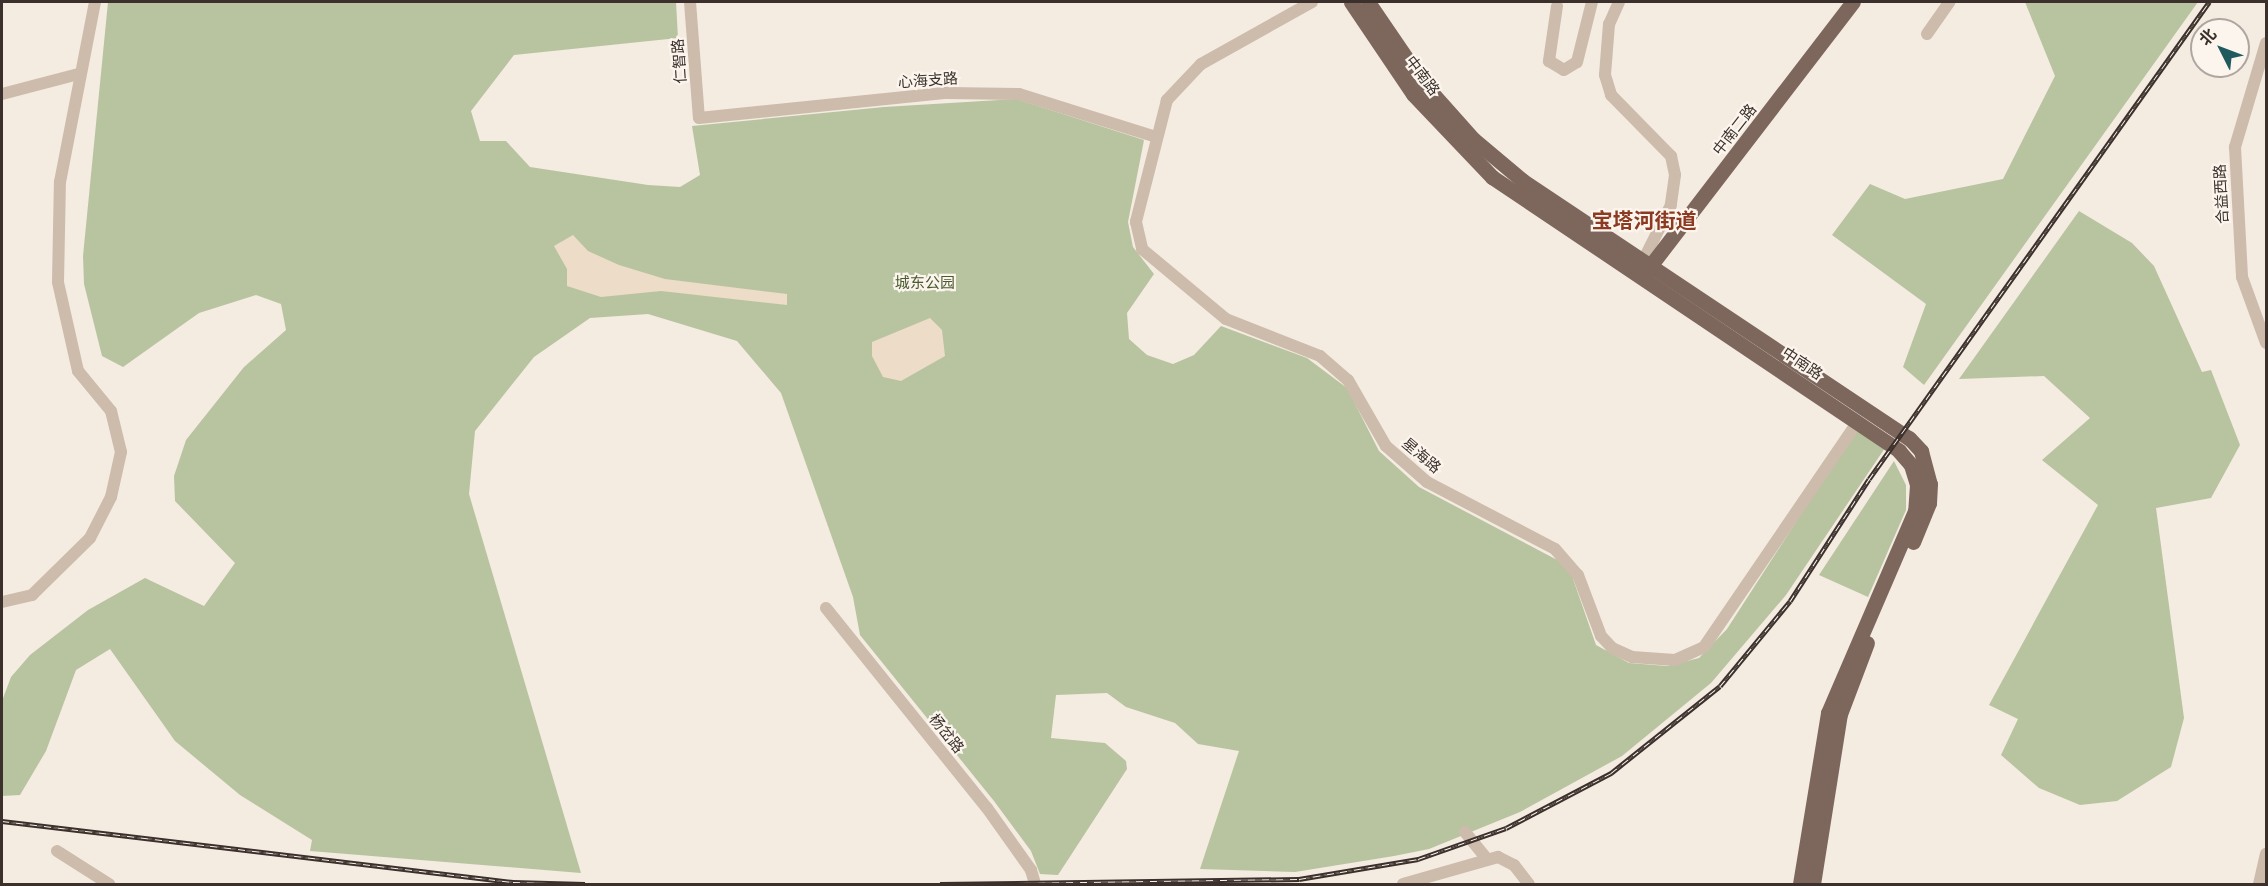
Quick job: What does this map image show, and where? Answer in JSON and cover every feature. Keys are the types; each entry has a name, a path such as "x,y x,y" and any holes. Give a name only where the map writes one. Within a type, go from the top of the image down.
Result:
{"main road":[{"name":"中南路","path":"1351,2 1413,94 1473,160 1536,210 1642,271 1909,438 1928,467 1929,503 1840,714 1813,885"},
{"name":"中南路","path":"1368,2 1424,84 1473,139 1523,181 1642,271 1906,458 1918,498 1828,713 1800,885"},
{"name":"中南二路","path":"1642,271 1841,2"},
{"name":"中南二路","path":"1642,271 1853,2"}],"street":[{"path":"2,602 32,595 90,538 111,497 121,452 111,411 78,371 65,329 58,282 60,182 78,74 95,2"},
{"name":"仁智路","path":"690,2 699,118"},
{"name":"星海路","path":"1312,2 1201,64 1167,100 1153,136 1136,222 1142,249 1226,318 1320,356 1348,380 1386,446 1427,482 1555,549 1578,575 1601,636 1632,657 1675,660 1719,633 1857,423"},
{"path":"1557,6 1550,62 1564,70 1577,62 1592,2"},
{"path":"1619,2 1609,24 1605,75 1611,95 1671,156 1675,175 1671,205 1642,271"},
{"path":"1927,34 1949,2"},
{"name":"合益西路","path":"2266,43 2235,147 2242,277 2266,343"},
{"path":"2,94 78,74"},
{"name":"心海支路","path":"699,118 947,93 1019,94 1153,136"},
{"name":"杨岔路","path":"826,608 987,808 1031,870 1035,885"},
{"path":"1465,832 1486,858"},
{"path":"57,851 109,885"},
{"path":"2259,885 2266,854"},
{"path":"1403,885 1486,858 1506,859 1529,885"}],"green space":[{"name":"城东公园","path":"108,2 676,2 678,38 514,55 471,111 480,141 506,141 530,167 648,185 680,187 700,175 692,126 884,107 1016,99 1144,140 1128,222 1133,247 1154,274 1127,313 1129,339 1147,355 1173,364 1194,355 1221,326 1307,358 1347,388 1379,451 1419,487 1561,562 1572,576 1596,645 1629,663 1667,666 1699,658 1727,629 1856,429 1885,448 1786,595 1711,683 1622,756 1520,812 1429,849 1394,856 1295,872 1200,869 1239,751 1198,744 1175,723 1126,707 1107,693 1056,695 1051,738 1105,743 1126,761 1127,769 1058,875 1040,874 1031,851 994,801 860,635 853,597 781,393 737,341 648,314 590,318 534,357 475,431 469,494 581,873 310,851 312,840 240,795 175,741 110,649 76,670 46,751 20,795 2,796 2,701 11,677 30,655 88,610 145,578 204,606 235,563 175,501 174,476 186,440 244,367 286,330 281,304 256,295 199,313 123,367 102,356 84,284 83,256"},
{"path":"2025,2 2198,2 1924,385 1903,367 1926,304 1832,235 1870,184 1905,199 2003,179 2055,76"},
{"path":"2079,211 2132,243 2154,266 2202,372 2211,370 2240,445 2211,498 2156,508 2184,718 2171,767 2117,801 2080,805 2039,788 2001,755 2018,719 1989,705 2098,505 2042,460 2090,418 2044,376 1959,379"},
{"path":"1894,461 1906,485 1906,510 1868,597 1819,575"}],"shaded area":[{"path":"573,235 588,251 619,265 665,279 787,294 787,305 661,291 601,297 567,286 567,269 554,246"},
{"path":"930,318 942,330 945,356 901,381 883,377 872,356 872,342"}],"railway":[{"path":"940,884 1299,879 1418,859 1506,828 1611,773 1720,686 1790,601 1869,479 2209,2"},
{"path":"2,821 513,882 585,884"}],"district":[{"name":"宝塔河街道","path":"1644,221"}]}
